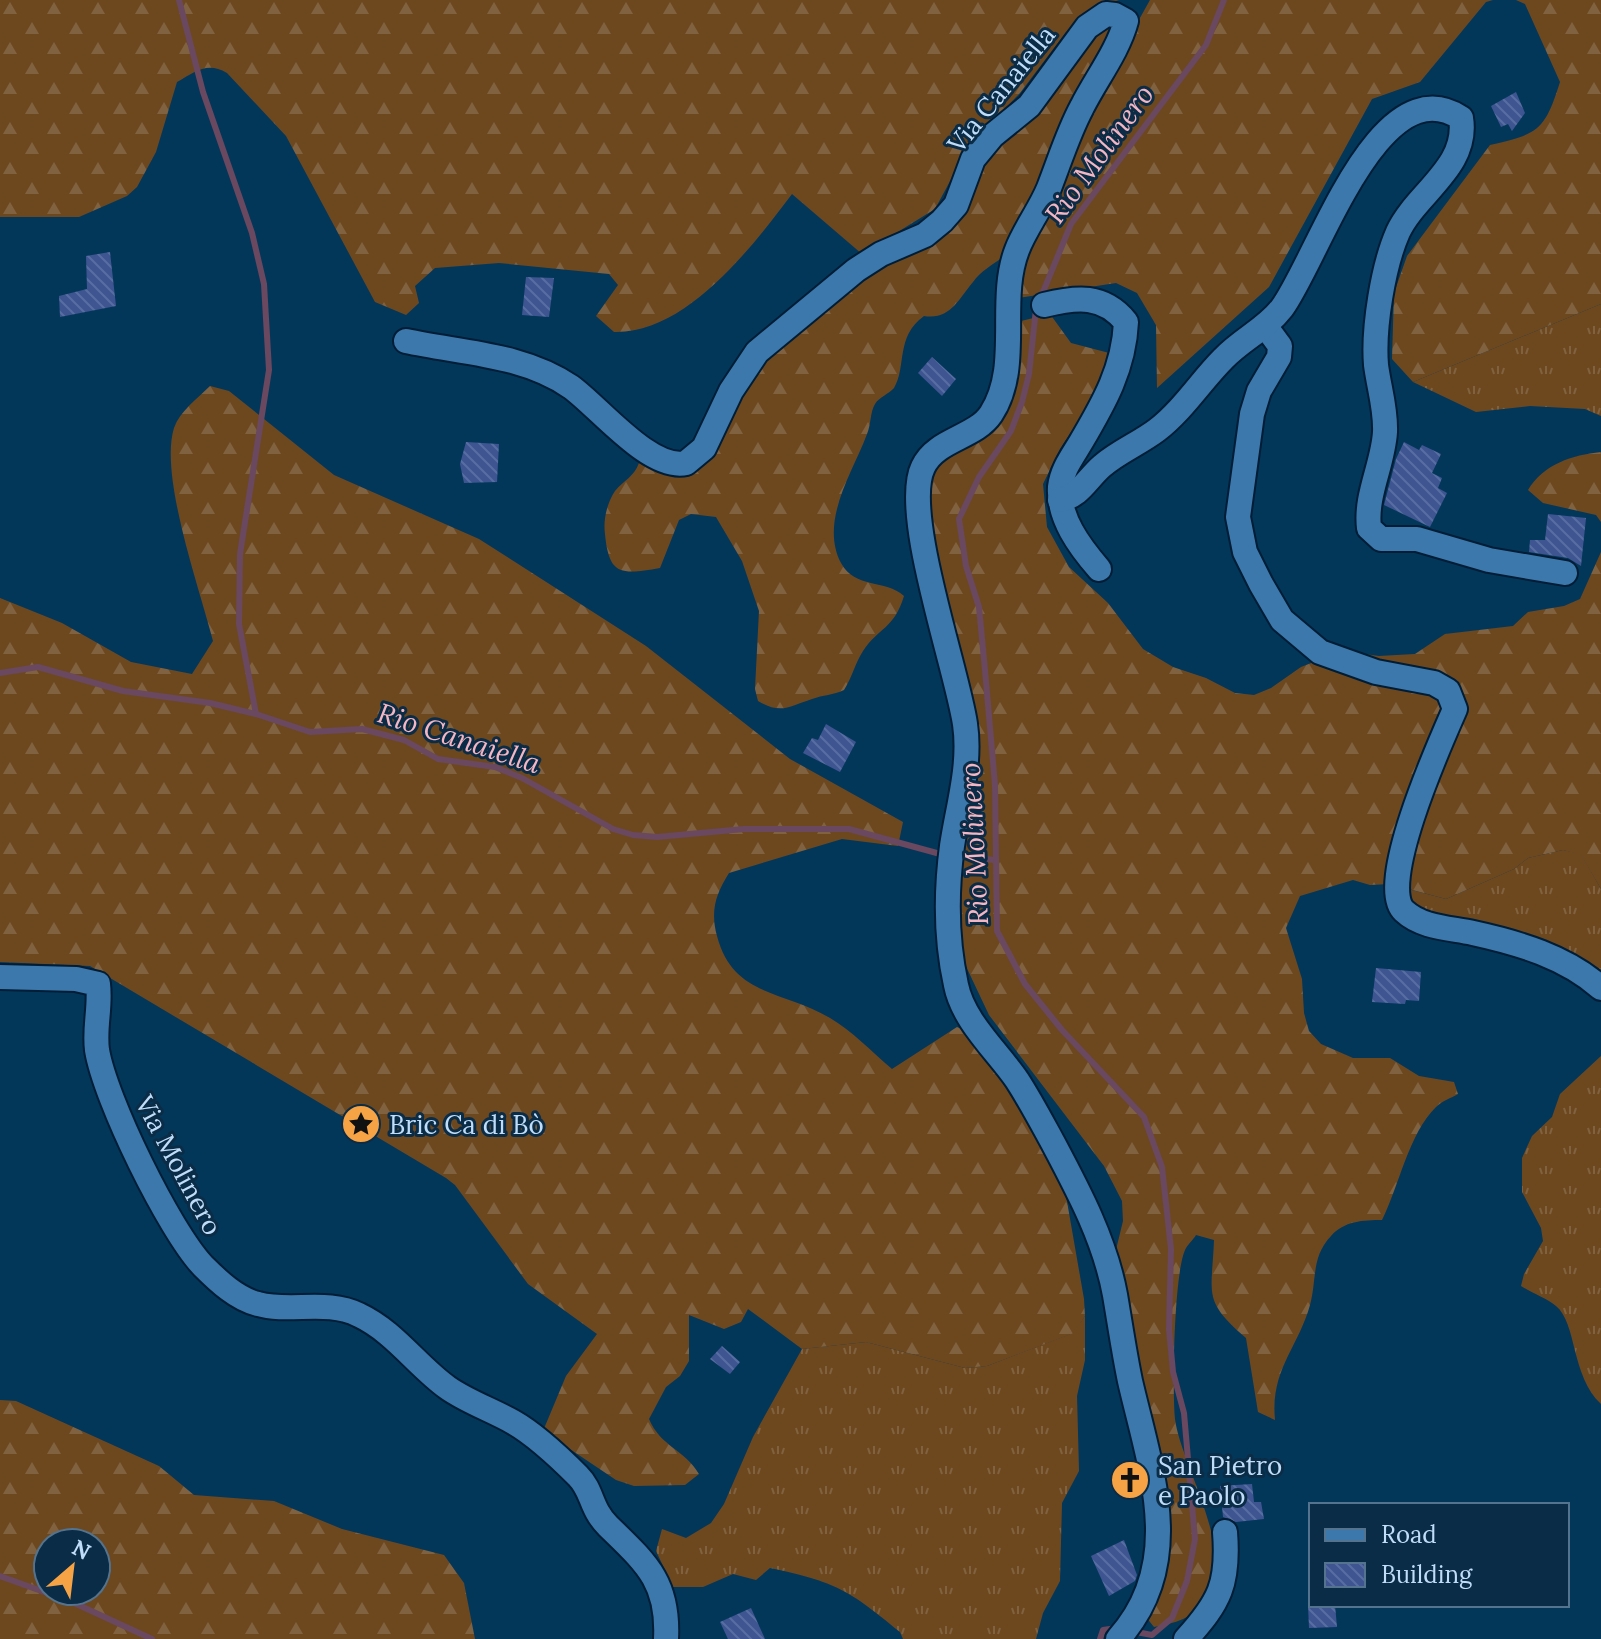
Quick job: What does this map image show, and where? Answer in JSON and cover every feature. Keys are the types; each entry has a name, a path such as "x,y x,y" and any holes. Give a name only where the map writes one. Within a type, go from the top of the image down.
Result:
{"street":[{"name":"Via Canaiella","path":"406,341 514,361 547,373 570,387 663,462 686,463 704,448 731,391 757,352 856,270 925,235 942,221 956,205 973,159 992,136 1029,106 1087,27 1106,14 1126,21 1064,143 1049,189 1017,250 1008,309 1006,360 997,403 980,425 923,465 918,485 927,571 967,737 965,775 952,847 947,921 956,988 964,1009 1018,1082 1086,1204 1115,1292 1120,1335 1151,1457 1160,1509 1154,1575 1149,1592 1126,1634"},
{"path":"1060,500 1072,498 1099,468 1157,430 1222,360 1256,331 1266,327 1294,291 1351,179 1389,128 1403,116 1427,107 1444,107 1461,118 1464,134 1458,151 1400,229 1384,278 1376,361 1385,412 1385,434 1367,512 1369,528 1381,539 1417,539 1489,560 1565,573"},
{"path":"1044,305 1091,300 1113,307 1126,322 1119,370 1062,473 1060,500 1075,540 1099,569"},
{"path":"1266,327 1280,346 1279,357 1259,391 1252,414 1238,517 1245,552 1282,620 1320,652 1376,672 1434,683 1448,691 1455,709 1423,784 1400,861 1397,898 1403,911 1429,925 1477,934 1567,962 1601,988"},
{"name":"Via Molinero","path":"0,977 76,979 98,984 101,1000 96,1030 102,1072 146,1173 202,1265 228,1288 259,1305 334,1308 359,1315 408,1349 449,1389 514,1422 535,1438 587,1485 591,1506 644,1560 662,1594 667,1615 666,1639"},
{"path":"1186,1639 1207,1616 1221,1592 1228,1567 1225,1532"}],"green space":[{"path":"0,0 1119,0 1096,7 1066,32 1020,93 969,146 935,209 862,254 792,194 737,261 691,303 667,319 641,329 614,332 596,316 618,285 609,274 499,263 435,268 415,286 419,303 406,315 375,302 286,136 227,73 213,68 201,69 177,82 156,152 137,187 127,196 79,217 0,217"},
{"path":"1150,0 1493,0 1486,2 1420,82 1372,99 1269,287 1157,388 1156,325 1137,293 1116,283 1018,298 1028,258 1056,182 1091,108"},
{"path":"1516,0 1601,0 1601,304 1413,382 1392,359 1394,293 1407,256 1490,145 1520,137 1538,127 1550,110 1560,82 1525,4"},
{"path":"1100,24 1117,24 1003,257 980,275 947,312 924,316 915,324 905,342 898,379 894,388 873,407 867,434 840,497 834,530 835,547 841,563 854,577 888,587 904,596 900,607 891,622 863,651 844,690 785,708 766,705 758,701 755,689 759,611 742,561 716,517 691,514 679,520 660,568 626,571 614,565 607,548 605,523 612,496 639,463 670,473 746,373 855,281 911,251 974,169"},
{"path":"1601,304 1601,416 1585,409 1530,406 1476,412 1413,382"},
{"path":"1050,314 1071,343 1113,354 1105,379 1060,449 1043,484 1047,527 1069,567 1108,603 1143,649 1173,667 1206,678 1235,693 1254,695 1271,688 1301,667 1342,651 1379,656 1415,654 1445,634 1513,626 1528,612 1564,606 1580,599 1601,552 1601,889 1581,855 1563,850 1528,858 1514,869 1446,899 1390,884 1370,885 1353,880 1300,896 1286,928 1302,979 1304,1013 1309,1031 1321,1044 1353,1058 1390,1058 1419,1076 1454,1082 1458,1094 1436,1107 1419,1131 1382,1220 1348,1224 1336,1231 1320,1252 1310,1305 1277,1387 1275,1420 1258,1412 1246,1338 1216,1305 1212,1285 1214,1240 1196,1235 1186,1248 1181,1263 1176,1307 1175,1419 1210,1526 1215,1581 1205,1603 1183,1619 1154,1627 1146,1617 1161,1582 1144,1396 1114,1258 1123,1221 1122,1201 1104,1166 989,1015 963,960 959,884 975,782 975,715 930,524 930,487 938,463 988,432 1017,322"},
{"path":"210,386 229,391 334,475 479,539 646,646 790,759 903,822 898,846 842,839 729,873 716,903 714,918 717,936 735,971 747,981 830,1018 892,1069 957,1027 974,1035 1034,1123 1065,1190 1084,1299 1085,1316 1074,1333 987,1366 965,1368 866,1342 802,1349 748,1309 741,1322 724,1329 689,1315 689,1361 680,1376 666,1387 649,1419 660,1436 699,1474 685,1485 634,1486 616,1480 543,1431 566,1376 597,1334 528,1284 455,1185 90,966 0,962 0,598 62,623 131,662 192,674 213,641 176,503 171,449 174,428 180,416"},
{"path":"1601,452 1601,522 1596,515 1543,503 1528,490 1550,467"},
{"path":"1563,850 1581,854 1601,889 1601,978 1420,913 1409,898 1408,889 1446,899 1514,869 1528,858"},
{"path":"1601,1056 1601,1404 1584,1379 1563,1314 1552,1303 1521,1286 1524,1274 1543,1241 1541,1228 1522,1192 1522,1158 1532,1136 1552,1117 1560,1094"},
{"path":"1085,1316 1085,1360 1077,1396 1079,1471 1062,1503 1060,1581 1043,1613 1036,1639 903,1639 900,1632 841,1590 811,1578 770,1568 756,1580 733,1574 703,1587 673,1587 656,1551 662,1529 686,1538 711,1523 724,1504 753,1437 802,1349 866,1342 965,1368 987,1366 1073,1333"},
{"path":"0,1400 16,1401 159,1466 194,1495 274,1501 342,1529 444,1555 464,1583 475,1639 0,1639"}],"building":[{"path":"1516,92 1525,113 1512,131 1508,124 1501,127 1491,106"},
{"path":"110,252 116,306 60,317 59,296 87,289 86,256"},
{"path":"526,277 554,278 549,317 522,315"},
{"path":"932,357 956,379 942,396 918,373"},
{"path":"466,442 499,444 497,482 464,483 460,464"},
{"path":"1404,442 1419,450 1422,445 1441,454 1432,473 1442,478 1438,488 1447,493 1430,527 1384,505 1396,459"},
{"path":"1548,514 1586,518 1581,566 1568,558 1529,552 1530,540 1545,540"},
{"path":"826,724 856,742 840,772 803,753 812,738 818,740"},
{"path":"1376,968 1421,972 1419,1001 1406,1000 1405,1004 1372,1002"},
{"path":"722,1346 740,1362 730,1374 710,1359"},
{"path":"1252,1484 1254,1502 1261,1502 1264,1519 1236,1522 1223,1517 1220,1486"},
{"path":"1124,1540 1137,1575 1135,1581 1109,1596 1091,1556"},
{"path":"1308,1605 1335,1607 1337,1627 1309,1628"},
{"path":"751,1608 765,1639 728,1639 720,1622"}],"waterway":[{"path":"179,0 203,92 252,233 264,284 269,370 240,554 239,624 256,714"},
{"name":"Rio Molinero","path":"1131,1631 1152,1635 1172,1618 1187,1581 1195,1539 1184,1413 1173,1372 1169,1329 1171,1249 1162,1167 1144,1117 1062,1030 1025,984 997,931 995,785 985,670 979,607 966,566 959,519 979,477 1011,431 1029,374 1036,309 1071,224 1206,45 1224,0"},
{"name":"Rio Canaiella","path":"0,673 38,667 123,691 210,703 310,732 362,729 404,740 438,759 495,767 522,778 613,829 633,835 657,837 744,829 849,829 944,855"},
{"name":"Rio Canaiella","path":"955,855 994,860"},
{"path":"0,1576 72,1602 152,1639"},
{"name":"Rio Molinero","path":"1100,1639 1103,1630 1117,1628"}],"place":[{"name":"Bric Ca di Bò","path":"361,1124"},
{"name":"San Pietro e Paolo","path":"1130,1480"}]}
